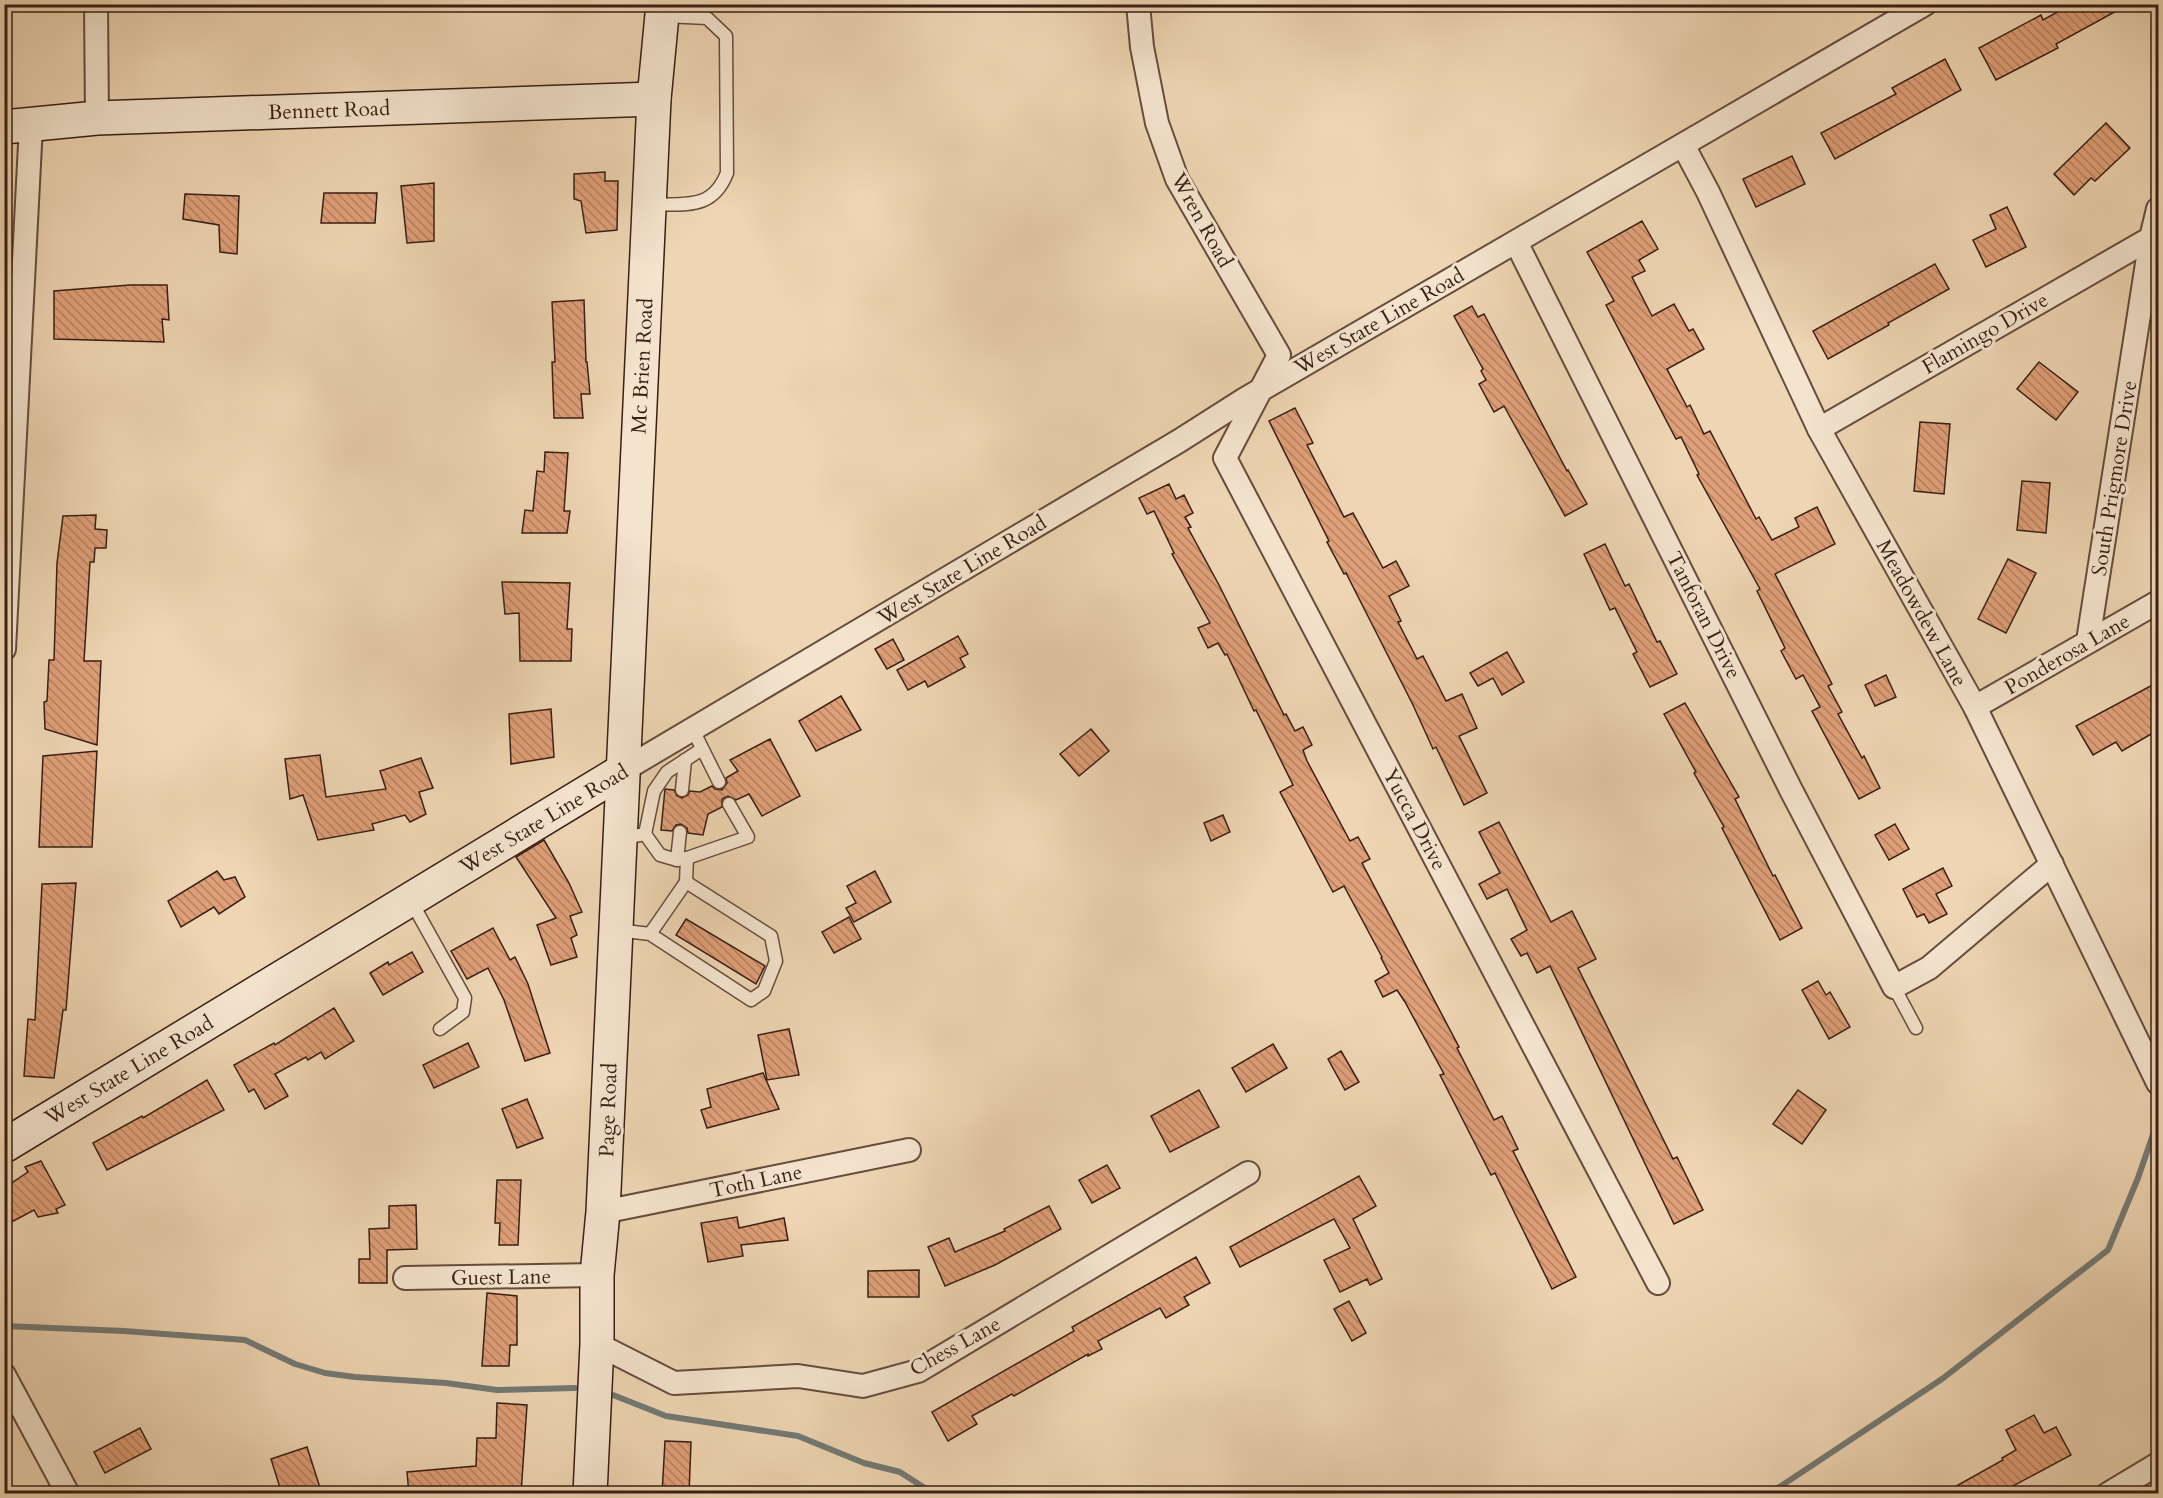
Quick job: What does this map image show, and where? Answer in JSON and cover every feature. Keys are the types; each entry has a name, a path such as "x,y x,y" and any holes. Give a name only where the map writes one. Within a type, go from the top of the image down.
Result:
{"main road":[{"name":"Mc Brien Road","path":"625,727 654,99 662,10"},
{"name":"Bennett Road","path":"18,126 96,118 654,99"},
{"name":"Page Road","path":"590,1494 597,1344 597,1275 603,1212 615,930 632,836 622,771 625,727"},
{"name":"West State Line Road","path":"4,1146 622,771"}],"street":[{"path":"96,4 96,118"},
{"name":"Wren Road","path":"1138,4 1142,47 1157,123 1177,180 1279,355"},
{"name":"West State Line Road","path":"622,771 698,740 1261,390 1925,4"},
{"path":"4,649 18,126"},
{"name":"Meadowdew Lane","path":"1683,145 1708,192 1819,429 1975,707 2158,1083"},
{"name":"South Prigmore Drive","path":"2088,641 2151,237 2158,209"},
{"name":"Flamingo Drive","path":"1819,429 2151,237"},
{"name":"Tanforan Drive","path":"1516,242 1791,790 1894,987"},
{"name":"Yucca Drive","path":"1279,355 1226,458 1659,1283"},
{"name":"Ponderosa Lane","path":"1975,707 2158,602"},
{"path":"1894,987 1929,968 2052,864"},
{"name":"Toth Lane","path":"603,1212 909,1150"},
{"name":"Chess Lane","path":"597,1344 674,1383 798,1376 863,1386 918,1371 1248,1173"},
{"name":"Guest Lane","path":"405,1278 597,1275"},
{"path":"4,1375 68,1494"},
{"path":"2108,1494 2158,1464"}],"lane":[{"path":"649,205 701,203 722,186 727,173 726,36 707,18 662,10"},
{"path":"698,740 685,760 667,772 654,791 632,836 660,855 682,859 748,837 729,804"},
{"path":"698,740 719,782"},
{"path":"682,790 685,760"},
{"path":"650,933 686,882 680,832"},
{"path":"615,930 650,933 751,1000 764,991 776,961 771,936 686,882"},
{"path":"410,900 433,937 465,998 463,1012 440,1029"},
{"name":"Tanforan Drive","path":"1894,987 1916,1028"}],"building":[{"path":"2072,4 2129,4 2056,44 2058,48 1996,80 1979,48 2041,15 2043,20"},
{"path":"1945,59 1961,90 1835,159 1821,133 1896,94 1892,88"},
{"path":"2106,123 2130,148 2095,181 2091,178 2074,195 2054,174"},
{"path":"1792,156 1805,184 1756,207 1743,179"},
{"path":"605,172 605,181 618,181 617,230 586,233 581,201 574,199 574,174"},
{"path":"434,183 434,241 407,243 401,186"},
{"path":"324,193 377,193 375,223 321,223"},
{"path":"185,194 239,196 237,254 220,252 219,225 183,219"},
{"path":"2007,207 2026,247 1986,267 1973,240 1996,229 1990,215"},
{"path":"1642,221 1658,249 1639,260 1645,271 1632,277 1652,316 1674,304 1689,331 1693,329 1704,349 1667,369 1687,407 1690,405 1704,434 1710,431 1756,519 1759,517 1772,540 1799,527 1795,518 1817,507 1835,544 1775,574 1832,684 1828,686 1842,712 1838,714 1862,758 1864,756 1880,788 1859,799 1812,711 1820,707 1803,675 1796,679 1781,651 1785,648 1757,591 1760,589 1697,475 1699,474 1681,437 1676,439 1606,305 1614,301 1587,252"},
{"path":"1935,264 1949,289 1828,359 1813,331"},
{"path":"130,285 167,285 169,320 162,319 164,342 54,339 54,291"},
{"path":"584,300 586,362 590,394 581,394 583,418 554,418 552,362 555,362 552,302"},
{"path":"1472,306 1478,317 1484,314 1567,471 1587,504 1565,516 1504,406 1494,412 1479,384 1486,380 1481,371 1483,369 1454,316"},
{"path":"2039,362 2078,392 2056,420 2017,389"},
{"path":"1295,408 1313,443 1307,445 1344,517 1353,513 1383,568 1396,561 1409,586 1389,596 1401,621 1398,622 1417,659 1423,656 1446,701 1462,694 1477,728 1459,736 1487,793 1464,805 1436,747 1433,749 1346,573 1344,574 1327,542 1329,541 1269,421"},
{"path":"1920,422 1950,424 1944,494 1914,491"},
{"path":"545,452 568,453 564,511 570,511 567,533 522,533 525,510 533,511 537,471 544,472"},
{"path":"2022,481 2050,483 2046,533 2017,530"},
{"path":"1169,484 1176,499 1184,495 1193,513 1185,517 1191,527 1188,528 1284,715 1286,714 1295,731 1303,727 1312,745 1303,750 1307,761 1350,841 1358,837 1370,859 1362,863 1459,1047 1457,1048 1494,1120 1502,1116 1518,1149 1513,1151 1576,1277 1552,1289 1495,1173 1491,1175 1440,1075 1444,1074 1405,1002 1397,990 1383,997 1375,981 1389,973 1382,957 1344,886 1333,892 1280,792 1293,785 1227,654 1225,655 1218,643 1208,648 1198,628 1210,623 1172,554 1174,553 1154,511 1147,514 1139,498"},
{"path":"96,515 95,529 107,530 106,548 95,548 94,562 90,562 84,661 101,661 97,745 45,729 44,702 47,701 49,660 54,660 57,563 63,516"},
{"path":"1605,544 1625,586 1629,584 1657,642 1660,641 1677,674 1650,687 1633,654 1637,652 1615,608 1610,610 1584,554"},
{"path":"2008,559 2036,573 2006,633 1978,619"},
{"path":"502,582 570,583 567,629 572,629 571,661 520,661 519,613 505,614"},
{"path":"958,636 968,654 960,658 965,667 928,687 925,681 908,690 897,670"},
{"path":"893,639 904,660 887,669 875,649"},
{"path":"1507,652 1524,682 1502,695 1493,678 1478,686 1470,673"},
{"path":"1886,675 1896,697 1875,706 1865,685"},
{"path":"2158,682 2158,730 2122,751 2116,742 2093,755 2076,726"},
{"path":"841,696 861,730 816,751 799,721"},
{"path":"1685,703 1739,797 1735,799 1802,928 1780,940 1722,828 1724,827 1694,773 1696,772 1664,714"},
{"path":"551,709 554,757 511,764 509,714"},
{"path":"1091,729 1109,751 1079,776 1060,754"},
{"path":"770,739 800,796 762,816 749,794 736,800 728,796 722,799 722,807 708,814 703,835 688,833 687,828 681,824 676,825 672,831 661,830 665,789 674,790 677,796 682,798 690,791 700,792 712,786 722,790 727,783 726,778 738,771 730,760"},
{"path":"97,751 92,847 39,847 43,756"},
{"path":"320,755 326,797 386,789 380,771 421,758 433,788 419,792 426,814 410,822 405,815 372,824 374,830 318,840 303,795 290,799 285,759"},
{"path":"1223,815 1230,832 1211,841 1204,823"},
{"path":"1499,822 1551,922 1572,911 1596,959 1578,968 1673,1159 1677,1157 1703,1210 1674,1224 1550,966 1537,973 1527,953 1521,956 1511,939 1527,930 1507,889 1487,899 1479,884 1500,873 1479,832"},
{"path":"1895,824 1909,849 1889,860 1875,835"},
{"path":"544,840 569,883 582,912 570,916 577,935 571,938 577,957 551,965 537,925 556,918 516,857"},
{"path":"1943,868 1952,886 1936,894 1947,914 1929,923 1924,914 1917,917 1903,889"},
{"path":"217,871 224,880 235,877 245,897 219,914 214,907 181,927 168,901"},
{"path":"875,871 891,902 854,922 846,908 856,903 847,886"},
{"path":"76,883 66,1010 63,1010 54,1078 24,1076 28,1019 35,1020 42,884"},
{"path":"849,917 861,939 834,953 822,932"},
{"path":"686,919 765,966 756,984 676,935"},
{"path":"493,928 510,960 515,957 528,984 550,1053 525,1061 504,1000 488,968 467,979 451,951"},
{"path":"412,952 423,972 383,995 370,973"},
{"path":"1818,981 1826,995 1830,992 1850,1027 1829,1039 1802,990"},
{"path":"334,1008 354,1041 325,1059 321,1052 308,1060 306,1057 275,1074 288,1096 265,1109 254,1089 249,1092 234,1065 274,1043 275,1045"},
{"path":"789,1029 799,1075 767,1080 758,1035"},
{"path":"468,1043 479,1067 434,1088 423,1065"},
{"path":"1273,1044 1287,1068 1246,1092 1232,1068"},
{"path":"1341,1051 1359,1082 1345,1090 1328,1059"},
{"path":"763,1073 779,1109 707,1128 701,1110 711,1107 707,1089"},
{"path":"207,1080 224,1110 107,1170 93,1143 142,1116 143,1118"},
{"path":"1199,1090 1219,1127 1170,1152 1151,1116"},
{"path":"1798,1090 1826,1110 1802,1144 1773,1124"},
{"path":"527,1099 543,1138 517,1148 502,1109"},
{"path":"41,1161 65,1205 56,1209 58,1213 38,1217 34,1210 4,1226 4,1188 28,1172 25,1167"},
{"path":"1107,1165 1120,1188 1092,1203 1079,1180"},
{"path":"1359,1176 1376,1206 1353,1219 1382,1279 1370,1285 1367,1279 1340,1292 1324,1260 1350,1248 1334,1219 1240,1267 1230,1247"},
{"path":"497,1180 521,1180 518,1245 499,1245 500,1223 495,1223"},
{"path":"416,1205 417,1249 387,1250 387,1283 359,1283 359,1259 370,1259 369,1229 389,1228 389,1206"},
{"path":"1049,1206 1061,1229 995,1265 945,1286 928,1247 949,1238 955,1252 1005,1231 1004,1229"},
{"path":"737,1217 739,1228 784,1218 788,1240 741,1245 743,1256 708,1262 701,1223"},
{"path":"1196,1257 1210,1283 1184,1297 1189,1305 1166,1318 1160,1308 1098,1341 1102,1349 1088,1356 1088,1354 1014,1396 1012,1394 972,1416 977,1424 948,1441 932,1412 1074,1331 1072,1327"},
{"path":"919,1270 919,1297 868,1297 868,1271"},
{"path":"487,1293 517,1296 517,1345 510,1345 509,1366 482,1366"},
{"path":"1349,1301 1366,1333 1352,1341 1334,1309"},
{"path":"497,1403 527,1405 521,1494 409,1494 407,1472 476,1466 477,1438 496,1438"},
{"path":"2034,1415 2044,1433 2056,1427 2071,1455 1998,1494 1942,1494 2003,1460 2002,1458 2016,1450 2006,1430"},
{"path":"140,1428 151,1449 105,1473 94,1452"},
{"path":"665,1441 691,1442 689,1494 662,1494"},
{"path":"307,1447 322,1494 282,1494 271,1459"}],"waterway":[{"path":"1769,1494 1942,1379 2108,1250 2138,1178 2158,1120"},
{"path":"4,1326 124,1331 245,1340 295,1364 325,1373 355,1377 446,1383 497,1390 575,1388"},
{"path":"613,1395 666,1416 798,1436 864,1463 900,1472 934,1494"}]}
